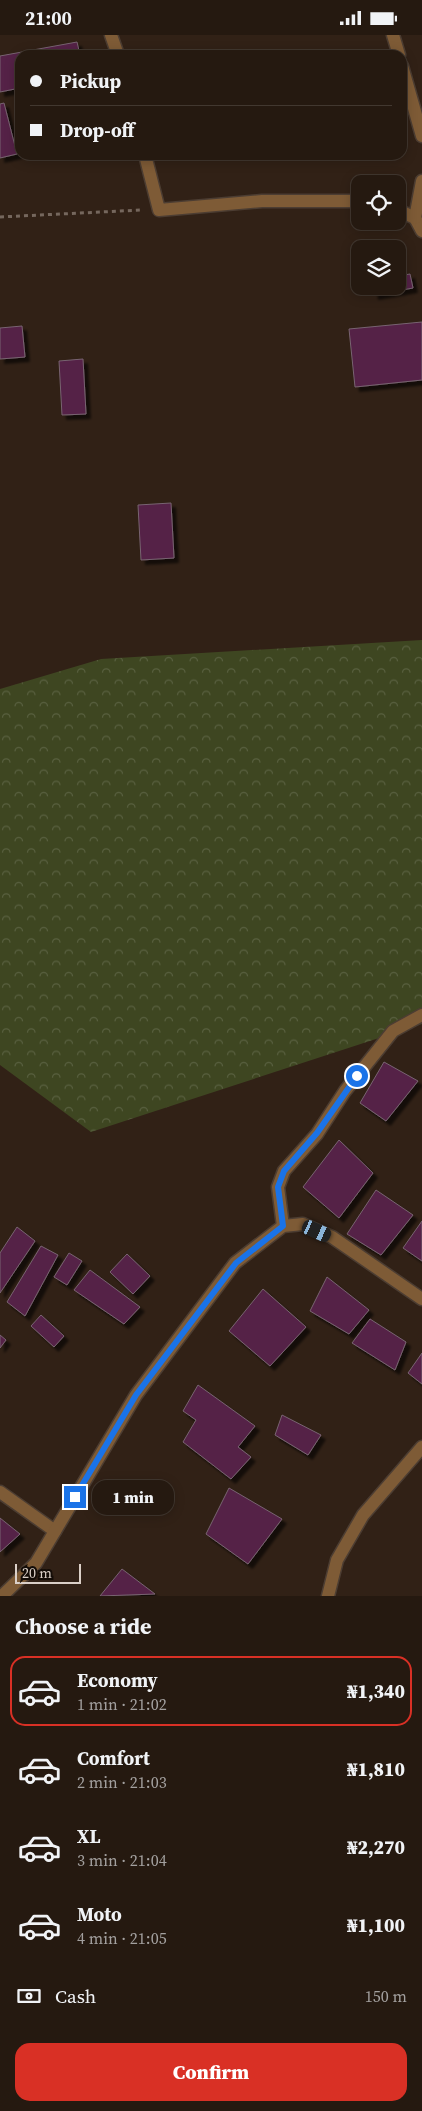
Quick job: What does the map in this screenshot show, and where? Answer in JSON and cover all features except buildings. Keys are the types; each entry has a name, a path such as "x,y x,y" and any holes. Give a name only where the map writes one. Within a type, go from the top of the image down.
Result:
{"street":[{"path":"112,35 116,50"},
{"path":"393,35 398,50"},
{"path":"407,83 422,135"},
{"path":"146,160 159,210 262,201 351,201"},
{"path":"415,219 422,181"},
{"path":"406,214 415,219 422,231"},
{"path":"283,1226 278,1187 284,1171 317,1133 345,1091 393,1031 422,1015"},
{"path":"2,1596 36,1563 142,1388 236,1263 283,1226 303,1224 332,1237 422,1299"},
{"path":"328,1596 337,1560 363,1515 422,1447"},
{"path":"0,1492 55,1531"}],"path":[{"path":"0,217 159,210"}],"green space":[{"path":"422,640 422,1024 91,1132 0,1065 0,689 101,659"}],"route":[{"path":"75,1497 136,1395 236,1263 283,1226 278,1187 284,1171 317,1133 357,1076"}]}
